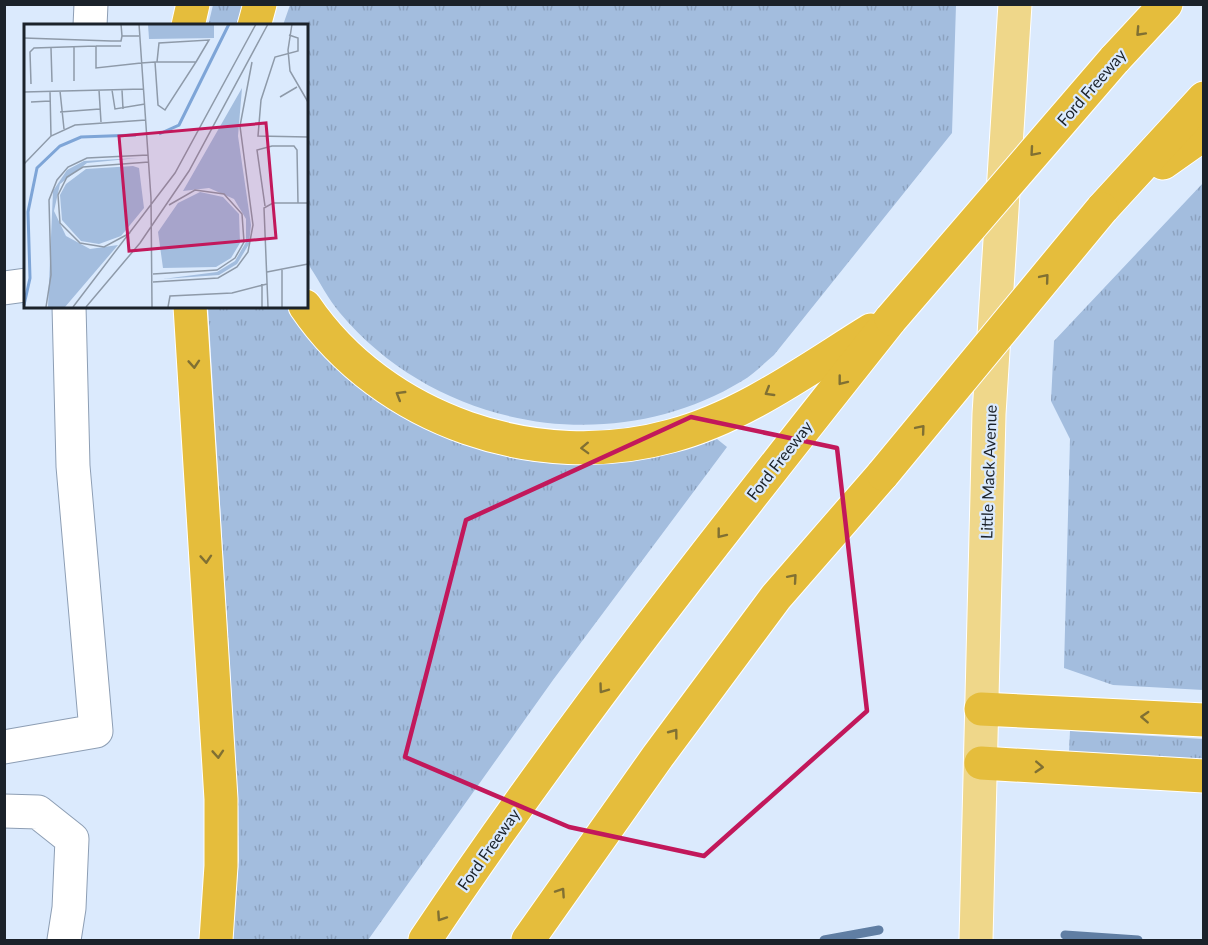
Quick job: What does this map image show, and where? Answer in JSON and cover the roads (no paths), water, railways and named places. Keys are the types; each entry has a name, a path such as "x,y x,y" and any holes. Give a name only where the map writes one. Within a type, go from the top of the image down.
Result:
{"highway":[{"path":"188,24 193,4"},
{"path":"255,24 260,4"},
{"name":"Ford Freeway","path":"425,940 468,876 663,607 891,319 1114,60 1166,4"},
{"path":"528,940 651,765 776,597 883,474 1102,209 1203,98"},
{"path":"1102,209 1203,134"},
{"path":"190,308 221,799 221,866 216,940"},
{"path":"306,308 319,326 354,361 396,394 440,417 482,433 530,445 576,449 634,444 672,436 716,419 759,398 891,319"},
{"path":"981,709 1203,720"},
{"path":"981,763 1203,776"}],"main road":[{"name":"Little Mack Avenue","path":"976,940 989,414 1015,4"}],"street":[{"path":"90,24 91,4"},
{"path":"4,288 24,285"},
{"path":"4,747 96,731 73,466 69,308"},
{"path":"4,811 38,812 72,839 69,908 64,940"}],"waterway":[{"path":"824,940 879,930"},
{"path":"1065,935 1138,940"}]}
